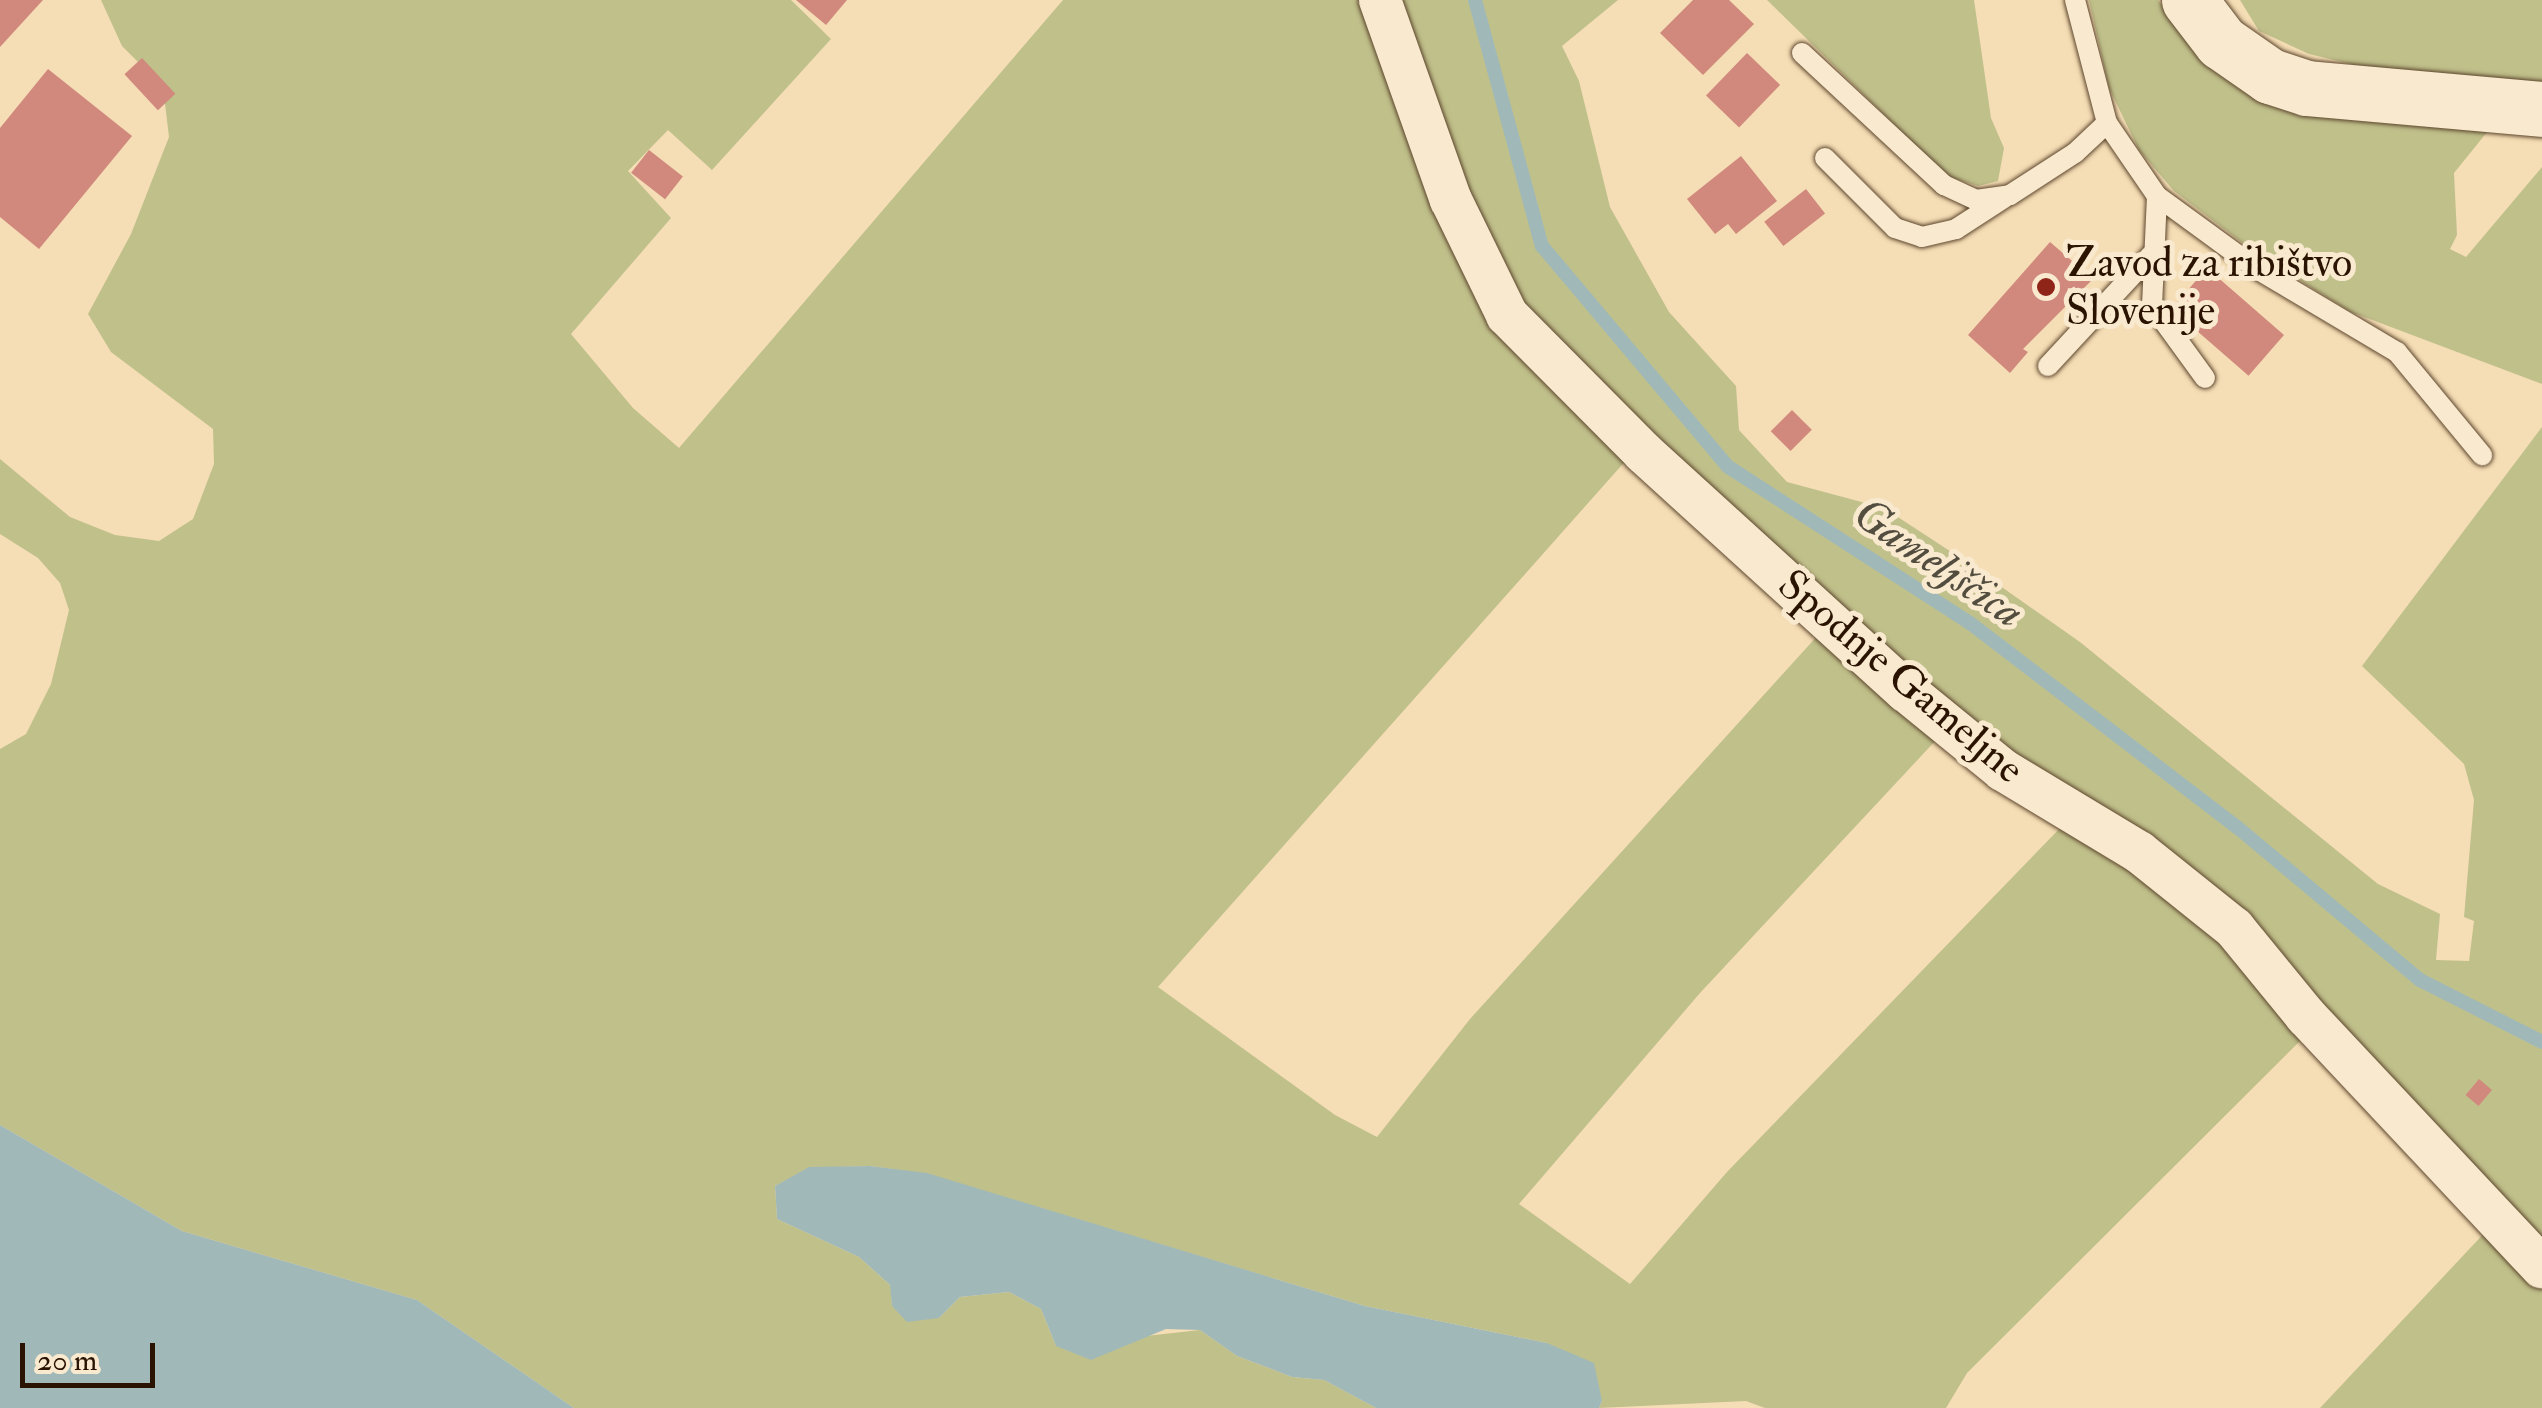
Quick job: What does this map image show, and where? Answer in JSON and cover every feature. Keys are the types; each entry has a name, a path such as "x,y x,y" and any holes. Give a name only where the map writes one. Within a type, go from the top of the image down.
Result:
{"street":[{"name":"Spodnje Gameljne","path":"1380,0 1451,200 1507,314 1644,453 1906,692 2003,770 2139,852 2234,928 2333,1045 2542,1267"},
{"path":"2191,4 2220,42 2248,62 2307,88 2542,110"}],"lane":[{"path":"2075,0 2107,123 2157,196 2257,268 2397,352 2482,455"},
{"path":"1802,54 1944,185 1976,200 2010,195"},
{"path":"1825,158 1895,228 1922,237 1956,229 2010,195 2107,123"},
{"path":"2157,196 2150,255 2152,305 2205,378"},
{"path":"2048,366 2150,255"}],"green space":[{"path":"101,0 791,0 831,39 712,170 668,130 628,171 671,218 571,334 633,408 679,448 1063,0 1364,0 1449,238 1629,457 1158,987 1335,1115 1377,1137 1470,1019 1819,634 1938,738 1700,993 1519,1204 1630,1284 1727,1172 2065,823 2180,900 2307,1034 1967,1373 1946,1408 1765,1408 1746,1401 1599,1408 1602,1401 1547,1343 1365,1306 927,1174 870,1166 809,1168 775,1186 777,1219 859,1257 891,1286 892,1306 939,1318 960,1297 1009,1292 1041,1309 1056,1346 1200,1330 1237,1356 1292,1377 1324,1380 1376,1408 574,1408 417,1300 182,1231 0,1125 0,749 26,734 51,684 69,610 60,583 38,558 0,534 0,459 70,517 115,535 159,541 193,519 214,464 213,429 111,352 88,314 131,234 169,137 163,87 122,46"},
{"path":"1397,0 1618,0 1562,46 1579,81 1610,207 1669,312 1736,386 1739,430 1787,482 1884,508 1959,557 2080,642 2378,884 2440,914 2436,960 2469,961 2474,921 2464,917 2474,800 2464,764 2362,666 2542,427 2542,1253 2087,807 1941,702 1516,306 1480,239"},
{"path":"1767,0 1974,0 1991,118 2004,148 1998,181 1978,186 1947,176"},
{"path":"2089,0 2158,0 2200,55 2492,126 2454,173 2457,235 2450,249 2466,257 2542,167 2542,384 2351,312 2256,253 2174,191 2139,150 2109,88"},
{"path":"2240,0 2542,0 2542,86 2359,66 2309,54 2259,31"},
{"path":"2490,1227 2542,1280 2542,1408 2320,1408"}],"water":[{"path":"0,1125 182,1231 417,1300 574,1408 0,1408"},
{"path":"870,1166 927,1173 1365,1306 1547,1343 1594,1363 1602,1401 1599,1408 1376,1408 1324,1380 1292,1377 1237,1356 1200,1330 1166,1329 1091,1360 1056,1346 1041,1309 1009,1292 960,1297 939,1318 907,1322 892,1306 890,1285 859,1257 777,1219 775,1186 809,1167"}],"building":[{"path":"0,0 43,0 0,47"},
{"path":"796,0 847,0 826,25"},
{"path":"1693,0 1729,0 1754,24 1703,75 1660,33"},
{"path":"1747,53 1780,85 1739,127 1706,95"},
{"path":"142,58 175,94 158,110 124,74"},
{"path":"48,69 132,136 39,249 0,217 0,128"},
{"path":"649,150 683,176 665,199 631,173"},
{"path":"1741,156 1777,201 1736,234 1728,224 1715,234 1687,199"},
{"path":"1806,189 1825,213 1783,246 1764,222"},
{"path":"2050,242 2093,279 2023,349 2028,352 2010,373 1968,335"},
{"path":"2207,268 2284,335 2249,376 2172,309"},
{"path":"1792,410 1812,430 1791,451 1771,431"},
{"path":"2479,1079 2492,1090 2479,1106 2466,1095"}],"waterway":[{"name":"Gameljščica","path":"1475,0 1542,246 1727,466 1970,623 2237,827 2420,980 2542,1042"}],"place":[{"name":"Zavod za ribištvo Slovenije","path":"2046,287"}]}
